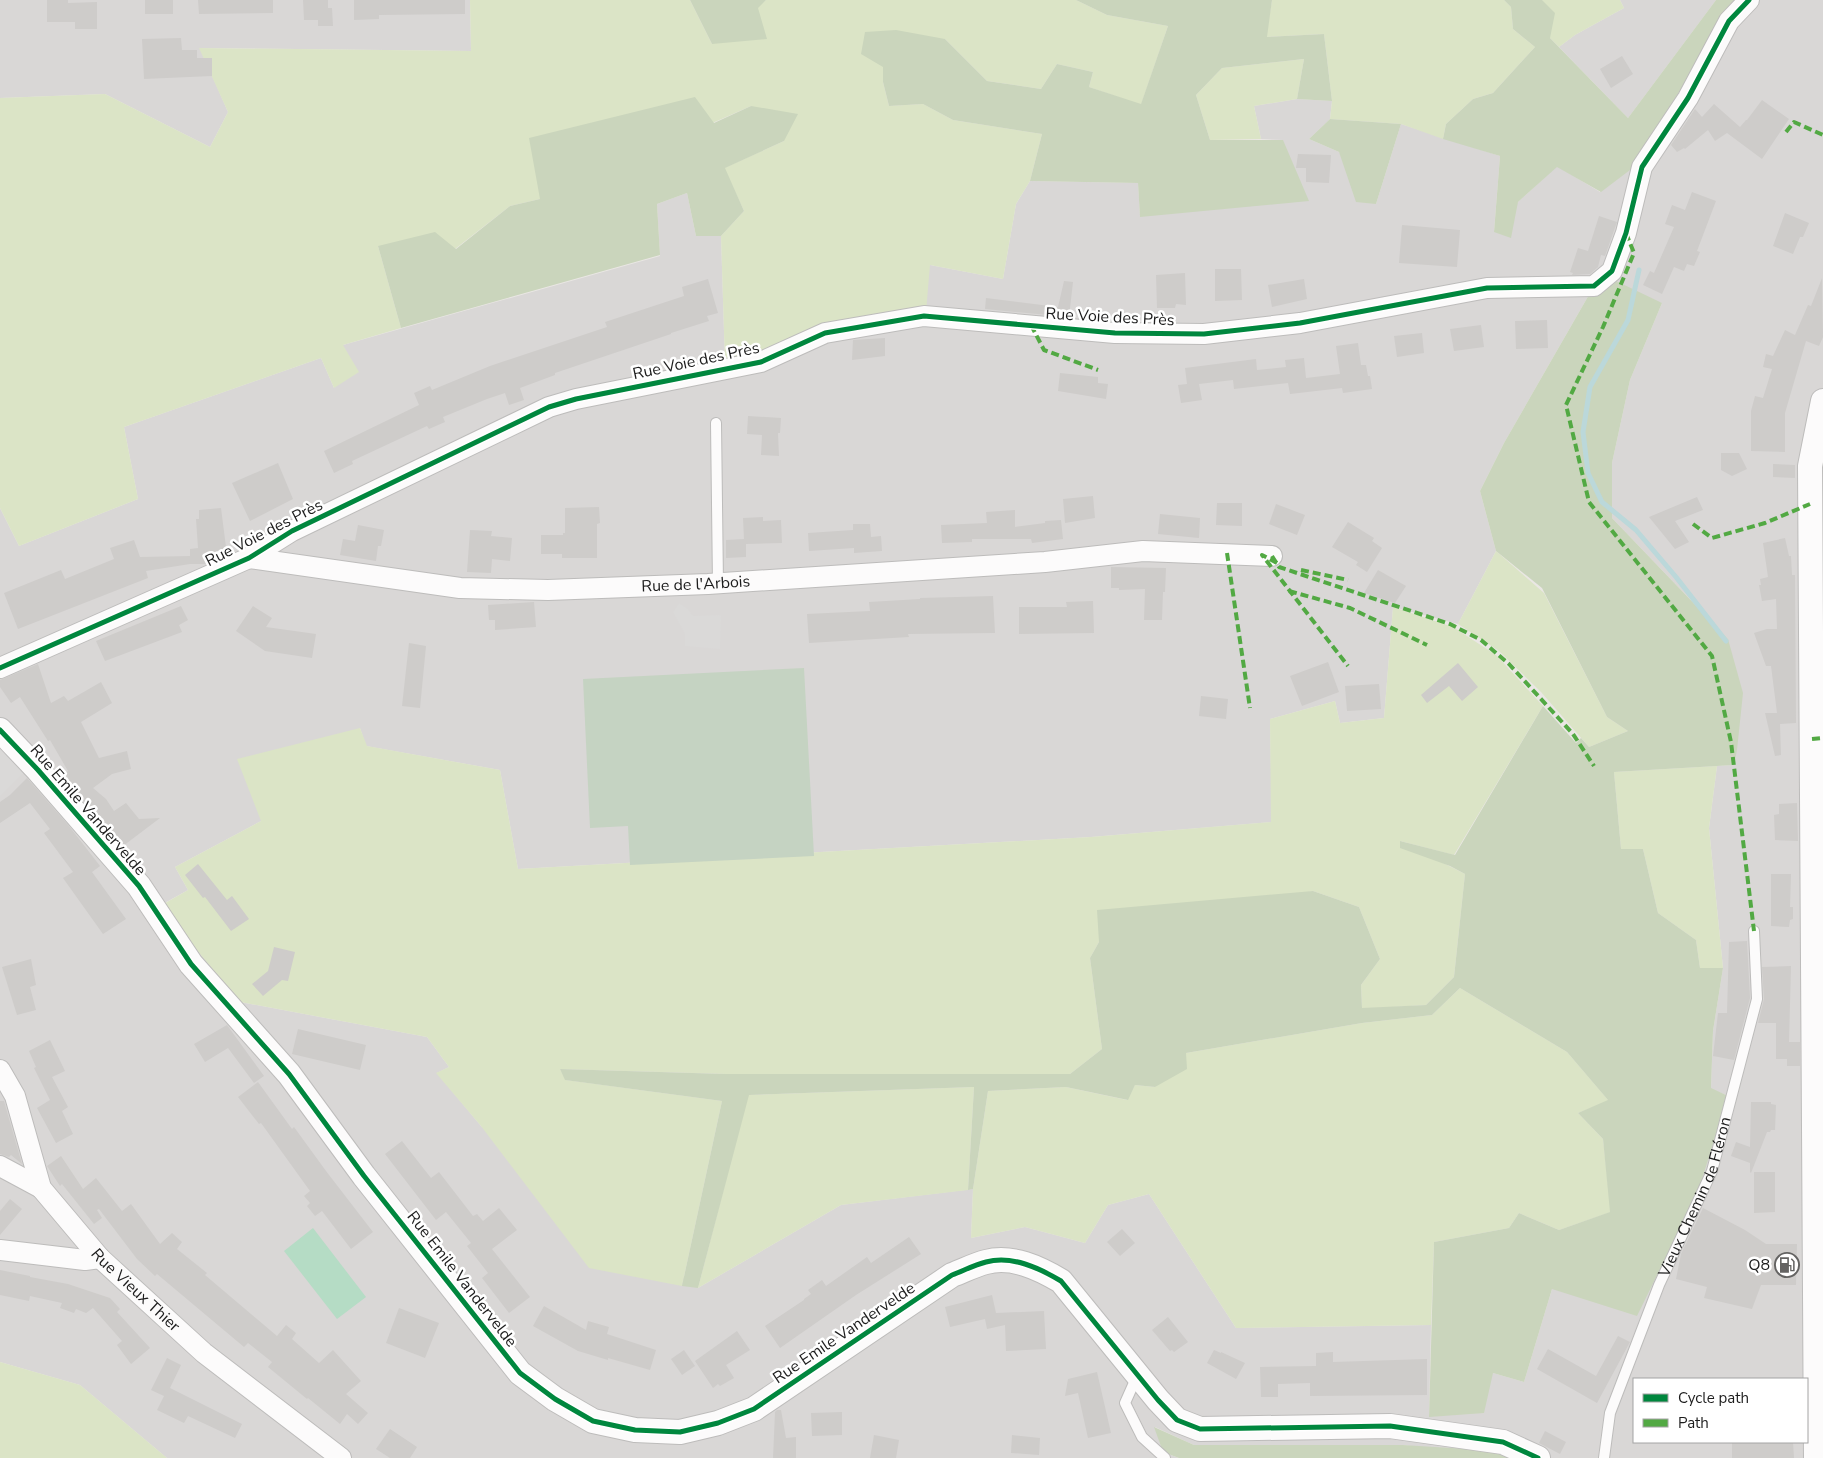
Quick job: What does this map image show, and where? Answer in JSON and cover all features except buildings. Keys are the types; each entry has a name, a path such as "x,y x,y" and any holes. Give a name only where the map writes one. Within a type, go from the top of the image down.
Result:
{"street":[{"name":"Rue Voie des Près","path":"0,668 249,558 292,531 549,407 576,399 761,362 825,333 924,316 1115,332 1204,334 1300,323 1487,288 1594,286 1612,271 1626,233 1642,167 1688,98 1729,21 1749,0"},
{"path":"1816,1458 1818,1093 1810,466 1823,401"},
{"name":"Rue de l'Arbois","path":"249,558 460,588 548,590 718,584 1045,562 1143,551 1272,556"},
{"name":"Rue Emile Vandervelde","path":"0,730 38,770 138,886 191,964 289,1074 364,1176 520,1373 555,1399 593,1421 635,1430 680,1432 718,1423 754,1409 952,1275 987,1261 1013,1260 1040,1269 1061,1280 1137,1376"},
{"name":"Rue Vieux Thier","path":"0,1070 15,1096 41,1188 100,1258 204,1353 341,1458"},
{"path":"0,1166 41,1188"},
{"path":"9,1252 86,1260 100,1258"},
{"path":"1137,1376 1178,1420 1200,1429 1390,1426 1503,1442 1538,1458"}],"lane":[{"path":"716,423 718,584"},
{"name":"Vieux Chemin de Fléron","path":"1604,1458 1610,1413 1659,1285 1712,1171 1757,999 1754,931"},
{"path":"1137,1376 1124,1403 1142,1437 1165,1458"}],"shaded area":[{"path":"0,0 470,0 471,51 200,48 228,112 210,147 105,94 0,98"},
{"path":"1620,0 1716,0 1628,118 1559,47 1575,35 1624,8"},
{"path":"1737,0 1823,0 1823,1358 1814,1458 1513,1458 1403,1445 1194,1445 1155,1427 1163,1452 1179,1458 167,1458 80,1385 0,1362 0,508 19,546 138,499 124,427 321,358 334,388 343,345 660,256 657,204 687,193 696,236 721,236 725,364 930,265 1003,279 1016,204 1030,181 1138,183 1140,216 1283,140 1261,139 1254,106 1297,99 1332,101 1330,119 1309,139 1339,152 1376,204 1401,124 1500,156 1494,231 1518,202 1557,166 1600,192","holes":["1590,293 1662,303 1630,380 1612,463 1612,518 1728,639 1734,765 1717,766 1709,828 1723,968 1713,1031 1711,1089 1728,1096 1552,1289 1524,1382 1493,1373 1429,1417 1431,1325 1236,1328 1149,1194 1108,1205 1085,1243 1025,1227 971,1238 973,1189 841,1205 698,1288 481,1126 437,1073 449,1067 427,1037 240,1002 161,905 188,890 175,867 261,821 360,728 366,746 500,770 518,869 1091,837 1272,822 1270,719 1335,701 1340,723 1384,718 1393,607 1458,624 1496,551 1480,491 1504,443"]},
{"path":"679,603 688,609 693,616 721,615 720,649 685,646 685,634 673,612"},
{"path":"0,746 25,772 0,796"}],"green space":[{"path":"470,0 690,0 712,44 766,0 1076,0 1107,15 1168,26 1141,105 1089,87 1093,72 1057,64 1041,89 987,81 945,39 883,66 883,82 889,106 923,104 953,120 1042,134 1030,181 1016,204 1003,279 930,265 926,312 725,364 721,236 744,211 724,168 784,141 751,106 540,199 510,206 455,249 378,246 401,328 343,345 359,372 334,388 321,358 124,427 138,499 19,546 0,508 0,98 105,94 210,147 228,112 199,48 471,51"},
{"path":"690,0 766,0 758,8 767,39 712,44"},
{"path":"1076,0 1272,0 1267,37 1324,34 1332,101 1297,99 1304,59 1222,68 1196,95 1210,140 1283,140 1309,201 1140,217 1138,183 1030,181 1042,134 953,120 923,104 889,106 883,82 883,67 861,54 865,32 896,30 945,39 987,81 1041,89 1057,64 1093,72 1089,87 1141,104 1168,26 1107,15"},
{"path":"1272,0 1504,0 1511,7 1513,29 1535,47 1493,93 1473,99 1446,124 1443,139 1401,124 1330,119 1332,101 1324,34 1266,37"},
{"path":"1504,0 1542,0 1555,13 1550,38 1628,118 1716,0 1737,0 1630,170 1601,192 1557,167 1518,202 1511,238 1494,232 1500,156 1443,139 1446,124 1473,99 1493,93 1535,47 1513,29 1511,7"},
{"path":"1542,0 1620,0 1624,8 1575,35 1559,47 1550,38"},
{"path":"1304,59 1297,99 1254,106 1261,139 1210,140 1196,95 1222,68"},
{"path":"695,97 714,123 751,106 798,114 784,141 725,168 744,211 721,236 696,236 687,193 657,204 660,255 401,328 378,246 435,232 456,249 510,206 540,199 529,138"},
{"path":"1330,119 1401,124 1376,204 1356,202 1339,152 1309,139"},
{"path":"1614,280 1662,303 1630,380 1612,463 1612,518 1728,639 1743,693 1734,765 1614,772 1621,849 1643,849 1658,913 1696,940 1700,968 1723,968 1713,1031 1711,1088 1728,1096 1698,1192 1637,1316 1552,1289 1524,1382 1493,1373 1484,1413 1429,1417 1434,1242 1509,1228 1519,1213 1559,1230 1610,1212 1603,1139 1578,1113 1608,1100 1567,1052 1460,988 1432,1015 1362,1023 1186,1053 1187,1069 1155,1087 1135,1085 1128,1100 1066,1087 988,1091 973,1189 968,1190 974,1087 749,1095 698,1288 682,1286 722,1101 565,1080 560,1069 726,1074 1070,1074 1102,1049 1090,958 1099,942 1097,910 1313,891 1359,907 1380,959 1361,985 1362,1008 1426,1005 1454,977 1465,874 1450,866 1400,848 1400,841 1455,855 1543,706 1576,743 1581,738 1589,747 1628,731 1607,717 1542,588 1496,551 1480,491 1504,443 1590,293"},
{"path":"1496,551 1544,593 1607,717 1628,731 1589,747 1541,692 1499,651 1458,624"},
{"path":"1393,607 1453,627 1496,655 1543,706 1454,855 1400,841 1465,874 1454,977 1426,1005 1362,1009 1361,985 1380,959 1359,907 1313,891 1099,942 1090,958 1102,1049 1070,1074 726,1074 560,1069 566,1080 722,1101 682,1286 589,1268 481,1126 436,1073 449,1067 427,1037 240,1002 160,906 188,890 175,867 261,821 237,759 360,728 367,746 500,770 518,869 1091,837 1271,822 1270,719 1335,701 1340,723 1384,718"},
{"path":"804,668 814,856 630,865 628,826 590,828 583,679"},
{"path":"1717,766 1709,828 1723,968 1700,968 1696,940 1658,913 1643,849 1621,849 1614,772"},
{"path":"1460,988 1567,1052 1609,1101 1578,1113 1603,1139 1611,1212 1559,1230 1519,1213 1509,1228 1434,1242 1431,1325 1236,1328 1149,1194 1108,1205 1085,1243 1025,1227 971,1238 973,1189 988,1091 1066,1087 1127,1100 1135,1085 1155,1087 1186,1053 1362,1023 1432,1015"},
{"path":"974,1087 968,1190 841,1205 698,1288 748,1095"},
{"path":"313,1228 366,1297 337,1319 284,1251"},
{"path":"0,1362 80,1385 167,1458 0,1458"},
{"path":"1154,1427 1194,1445 1403,1445 1499,1451 1513,1458 1179,1458 1163,1452"}],"waterway":[{"path":"1639,270 1628,320 1590,387 1583,432 1588,473 1602,502 1636,530 1726,641"}],"marked path":[{"path":"1786,132 1794,122 1823,135"},
{"path":"1626,233 1634,253 1603,327 1566,405 1589,502 1712,656 1731,742 1754,931"},
{"path":"1031,325 1044,350 1098,370"},
{"path":"1693,524 1712,538 1765,523 1810,504"},
{"path":"1227,553 1250,708"},
{"path":"1277,563 1262,555 1348,666"},
{"path":"1272,556 1279,567 1450,624 1481,640 1509,664 1573,734 1594,766"},
{"path":"1301,570 1348,580"},
{"path":"1289,591 1350,608 1427,645"},
{"path":"1812,739 1823,738"}],"cycle path":[{"path":"0,668 249,558 292,531 549,407 576,399 761,362 825,333 924,316 1115,333 1204,334 1300,323 1487,288 1594,286 1612,271 1626,233 1642,167 1688,98 1729,21 1749,0"},
{"path":"0,730 38,770 139,886 191,964 289,1074 364,1176 520,1373 555,1399 593,1421 635,1430 680,1432 718,1423 754,1409 952,1275 986,1262 1006,1260 1034,1267 1061,1281 1158,1400 1177,1420 1200,1429 1390,1426 1503,1442 1538,1458"}],"place":[{"name":"Q8","path":"1787,1265"}]}
